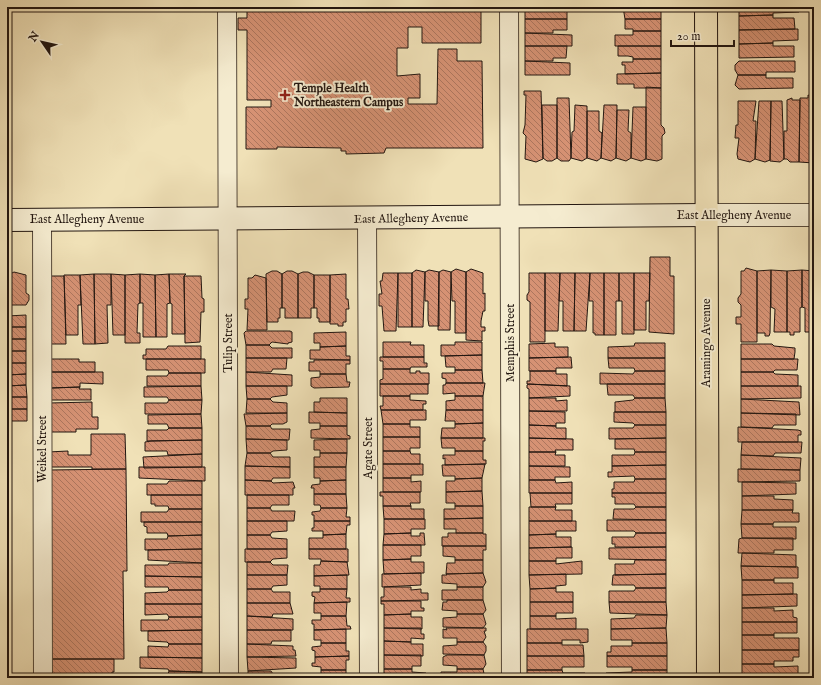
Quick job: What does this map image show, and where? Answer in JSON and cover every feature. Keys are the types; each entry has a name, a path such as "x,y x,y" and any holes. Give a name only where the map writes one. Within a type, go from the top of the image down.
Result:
{"main road":[{"name":"Aramingo Avenue","path":"706,7 708,678"},
{"name":"East Allegheny Avenue","path":"7,220 814,215"}],"street":[{"name":"Tulip Street","path":"227,7 229,678"},
{"name":"Memphis Street","path":"509,7 511,678"},
{"name":"Agate Street","path":"367,218 369,678"},
{"name":"Weikel Street","path":"42,220 43,678"}],"building":[{"path":"247,7 481,7 481,43 422,43 422,27 408,27 408,48 397,48 397,76 420,74 420,98 408,98 408,104 437,104 438,49 457,49 457,61 482,61 483,148 386,148 384,153 346,154 346,151 341,151 341,148 277,147 277,149 246,149 246,107 271,107 271,100 247,100 247,30 238,30 238,18 247,18"},
{"path":"525,7 567,8 567,19 525,19"},
{"path":"623,7 661,7 661,19 625,19"},
{"path":"739,7 799,7 799,12 773,13 773,15 739,16"},
{"path":"773,15 773,18 794,18 795,29 739,30 739,16"},
{"path":"525,19 567,19 567,30 553,30 553,33 525,33"},
{"path":"625,19 661,19 661,31 633,31 633,29 625,29"},
{"path":"798,29 798,40 773,41 773,43 739,44 739,30"},
{"path":"633,31 661,31 661,46 615,46 615,35 633,35"},
{"path":"525,33 572,35 572,46 525,46"},
{"path":"773,43 773,46 794,46 794,57 739,58 739,44"},
{"path":"525,46 567,46 566,58 553,58 553,61 525,61"},
{"path":"618,46 661,46 661,59 633,59 633,57 628,56 618,56"},
{"path":"633,59 661,59 661,73 625,74 625,65 622,65 622,62 633,62"},
{"path":"525,61 570,63 570,75 525,75"},
{"path":"739,61 795,61 795,72 766,72 766,75 738,75 735,70 735,65"},
{"path":"661,73 661,88 634,88 634,84 617,84 617,74"},
{"path":"738,75 766,75 766,78 793,78 793,88 739,89 735,85"},
{"path":"646,87 661,88 661,125 664,128 665,133 662,136 662,159 657,161 646,159"},
{"path":"524,91 541,91 543,159 536,162 525,159 526,136 523,133 525,125 526,95 524,95"},
{"path":"808,95 812,98 814,163 799,162 800,98 808,98"},
{"path":"557,98 569,98 571,158 569,161 561,161 557,158"},
{"path":"792,98 792,100 800,100 799,162 790,162 787,159 784,159 784,131 787,131 787,100"},
{"path":"738,101 756,101 753,121 756,121 755,159 750,162 738,159 737,154 739,138 735,138 736,125 738,125"},
{"path":"759,101 771,101 770,160 765,162 755,159"},
{"path":"771,101 782,101 784,159 780,162 770,161"},
{"path":"542,105 557,105 557,158 552,161 547,161 543,158"},
{"path":"575,105 587,106 587,158 582,161 571,158"},
{"path":"604,105 617,105 616,158 611,161 601,158"},
{"path":"633,107 646,107 646,159 641,161 631,158"},
{"path":"617,110 629,110 628,131 631,133 631,158 626,161 616,158"},
{"path":"587,111 599,111 599,131 602,133 601,158 597,161 587,158"},
{"path":"650,257 670,257 670,276 674,276 674,334 649,332"},
{"path":"746,268 757,271 757,342 741,342 741,324 736,324 736,317 741,317 741,305 738,302 738,298 741,294 741,271 744,271"},
{"path":"456,269 466,272 466,333 455,333 455,301 452,301 451,272"},
{"path":"471,269 483,273 485,311 483,311 481,327 485,327 485,331 482,331 482,341 466,340 466,272"},
{"path":"416,270 425,272 423,327 412,327 412,273"},
{"path":"429,270 439,272 439,326 429,326 428,301 425,301 425,272"},
{"path":"443,270 451,272 450,330 438,330 439,272"},
{"path":"771,270 787,271 787,332 774,332 775,309 771,307"},
{"path":"771,270 770,333 769,336 765,336 765,333 757,333 757,271"},
{"path":"802,270 814,271 814,332 805,332 805,308 802,307"},
{"path":"802,270 800,332 794,332 794,335 790,335 790,332 787,332 787,271"},
{"path":"272,271 277,271 282,274 282,308 280,308 280,318 278,318 278,322 267,322 266,274"},
{"path":"287,271 292,271 298,274 298,318 285,318 285,308 282,308 282,274"},
{"path":"14,272 26,275 26,293 29,295 29,300 26,305 7,305 8,275"},
{"path":"308,272 314,275 314,308 311,308 311,318 298,318 298,274"},
{"path":"383,273 398,273 396,331 384,331 382,306 379,306 379,294 382,294 380,281 382,281"},
{"path":"398,273 412,273 412,327 398,327"},
{"path":"529,273 545,273 545,342 530,342 530,302 527,300 527,295 529,292"},
{"path":"545,273 560,273 558,331 545,331"},
{"path":"560,273 575,273 574,331 563,331 563,301 559,301"},
{"path":"575,273 590,273 586,331 574,331"},
{"path":"590,273 604,273 604,335 595,335 595,333 593,333 593,301 589,301"},
{"path":"604,273 619,273 619,301 616,301 616,335 604,335"},
{"path":"619,273 634,273 634,334 622,334 622,301 619,301"},
{"path":"634,273 650,273 649,301 646,301 646,330 634,330"},
{"path":"94,274 111,274 111,305 107,305 108,343 95,344"},
{"path":"94,274 95,344 83,344 80,275"},
{"path":"111,274 125,275 125,335 113,335"},
{"path":"140,274 155,275 156,337 143,337 143,303 140,303"},
{"path":"140,274 140,303 138,304 137,333 140,333 140,343 125,343 125,275"},
{"path":"169,274 186,274 184,276 185,334 172,334 172,304 170,303"},
{"path":"169,274 170,303 167,304 167,337 156,337 155,275"},
{"path":"346,274 346,299 348,299 349,309 346,309 346,322 343,322 343,326 338,326 338,324 330,324 330,275"},
{"path":"64,275 80,275 81,305 78,305 78,335 66,335"},
{"path":"255,275 266,278 267,330 247,330 248,309 245,309 245,299 248,299 248,278 252,278"},
{"path":"314,275 330,275 330,322 319,322 319,318 317,318 317,308 314,308"},
{"path":"48,276 64,276 66,344 51,344"},
{"path":"184,276 201,276 204,312 201,312 200,342 185,343"},
{"path":"26,315 26,327 7,327 7,316"},
{"path":"7,327 26,327 26,339 7,339"},
{"path":"246,331 290,331 292,332 292,342 288,344 272,342 269,345 246,345 244,333"},
{"path":"346,332 346,346 320,347 320,343 314,343 314,333"},
{"path":"7,339 26,339 26,351 7,351"},
{"path":"383,342 411,342 410,345 424,345 424,357 383,357"},
{"path":"455,342 482,342 482,355 441,356 441,345 455,345"},
{"path":"555,343 555,347 568,347 568,357 529,358 529,344"},
{"path":"635,343 665,343 665,358 608,358 608,347 634,346"},
{"path":"741,344 772,344 774,346 795,348 794,359 741,359"},
{"path":"246,345 269,345 272,348 292,348 292,358 246,358"},
{"path":"168,346 201,346 201,359 143,359 143,355 146,355 146,349 166,349"},
{"path":"346,346 346,356 350,356 350,360 310,359 310,350 320,350 320,347"},
{"path":"7,351 26,351 26,363 7,363"},
{"path":"482,355 482,370 455,370 455,367 446,367 445,356"},
{"path":"380,357 424,357 424,363 427,363 427,367 411,367 410,369 383,369 383,361 380,361"},
{"path":"571,357 572,368 556,368 556,371 529,371 529,358"},
{"path":"246,358 287,358 286,369 273,369 271,372 246,372"},
{"path":"608,358 665,358 665,371 635,371 634,368 609,368"},
{"path":"51,359 79,359 79,362 95,362 95,372 51,372"},
{"path":"146,359 205,359 205,373 169,373 168,370 146,370"},
{"path":"741,359 798,359 797,370 741,372"},
{"path":"314,360 350,360 350,364 346,364 346,374 320,374 320,371 309,371 309,362 314,362"},
{"path":"7,363 26,363 26,374 7,375"},
{"path":"383,369 410,369 410,373 420,371 420,373 429,373 429,384 380,384 380,380 383,379"},
{"path":"455,370 482,370 483,383 446,383 446,379 442,378 442,373 455,373"},
{"path":"530,371 556,371 556,374 567,374 567,386 527,384 527,381 530,381"},
{"path":"635,371 665,371 665,384 600,384 600,373 633,374"},
{"path":"51,372 103,372 103,384 80,383 80,387 51,388"},
{"path":"246,372 292,375 292,386 246,386"},
{"path":"741,372 773,372 775,374 798,375 798,386 741,386"},
{"path":"169,373 201,373 201,386 147,386 147,376 167,376"},
{"path":"26,374 26,385 7,386 7,375"},
{"path":"320,374 346,374 347,382 350,382 349,387 314,388 311,386 311,378 320,377"},
{"path":"446,383 485,383 483,396 455,396 455,393 443,394 443,385"},
{"path":"380,384 428,384 428,394 410,394 410,396 380,396"},
{"path":"607,384 665,384 665,398 635,398 633,395 608,395"},
{"path":"26,385 27,397 7,397 7,386"},
{"path":"527,385 570,386 570,396 529,398 529,389 527,388"},
{"path":"201,386 202,400 169,400 167,397 144,397 144,387"},
{"path":"246,386 287,386 287,395 272,397 270,399 247,399"},
{"path":"741,386 801,386 801,398 741,399"},
{"path":"80,387 79,389 91,389 91,400 50,400 51,388"},
{"path":"383,396 410,396 410,400 426,401 426,404 423,404 423,410 381,410 380,406 383,406"},
{"path":"455,396 483,396 483,410 446,410 446,401 455,400"},
{"path":"7,397 27,397 27,409 7,409"},
{"path":"320,398 347,398 347,413 314,412 314,402 320,402"},
{"path":"529,398 556,398 556,401 567,400 567,411 529,411"},
{"path":"635,398 665,398 666,412 615,412 615,402 633,400"},
{"path":"247,399 270,399 273,402 287,403 287,413 246,413"},
{"path":"741,399 799,402 800,415 741,413"},
{"path":"169,400 202,400 201,414 145,414 145,403 167,403"},
{"path":"92,402 92,417 98,417 98,429 76,429 76,432 49,432 49,403"},
{"path":"7,409 27,409 27,421 7,421"},
{"path":"381,410 426,410 426,420 410,420 410,424 383,424"},
{"path":"446,410 483,410 483,423 455,424 455,421 445,421"},
{"path":"529,411 565,412 565,423 556,423 556,426 529,425"},
{"path":"309,412 347,413 347,426 320,426 320,423 309,423"},
{"path":"614,412 666,412 666,425 635,425 633,423 614,422"},
{"path":"287,413 287,422 283,424 272,424 270,426 246,426 244,414"},
{"path":"741,413 796,414 796,425 774,425 772,428 741,427"},
{"path":"201,414 202,428 169,428 167,424 148,424 148,415"},
{"path":"483,423 483,438 441,438 442,428 455,428 455,424"},
{"path":"383,424 410,424 410,427 420,427 420,437 383,437"},
{"path":"529,425 566,428 566,439 529,438"},
{"path":"635,425 666,425 666,438 609,439 609,428 633,428"},
{"path":"246,426 270,426 272,429 290,429 289,440 246,439"},
{"path":"320,426 347,426 347,435 350,436 350,439 311,438 311,430 320,429"},
{"path":"738,427 798,430 801,431 801,435 798,435 798,442 738,442"},
{"path":"169,428 202,428 202,440 147,441 147,430 167,430"},
{"path":"91,434 125,434 126,469 48,467 48,452 68,451 68,455 91,455"},
{"path":"383,437 420,437 420,448 410,448 410,451 383,451"},
{"path":"441,438 485,438 485,441 483,441 483,451 455,451 455,448 442,448"},
{"path":"529,438 573,439 573,450 555,450 556,452 529,452"},
{"path":"666,438 666,452 635,452 634,449 615,449 615,439"},
{"path":"246,439 287,440 287,450 273,451 270,453 247,453"},
{"path":"347,439 347,453 320,453 320,450 314,450 314,440"},
{"path":"202,440 202,454 168,455 167,451 145,451 145,442"},
{"path":"742,442 802,442 801,453 775,453 773,456 741,455"},
{"path":"383,451 410,451 411,454 420,454 420,464 383,464"},
{"path":"455,451 483,451 483,460 486,460 486,464 445,465 445,458 443,459 443,455 455,455"},
{"path":"529,452 556,452 555,455 565,455 565,466 529,466"},
{"path":"635,452 666,452 666,465 612,466 612,455 634,455"},
{"path":"247,453 270,453 273,457 290,457 290,467 245,466"},
{"path":"320,453 347,453 346,467 314,467 314,457 320,457"},
{"path":"202,454 202,467 144,468 143,457"},
{"path":"741,455 801,458 800,470 741,469"},
{"path":"383,464 423,464 423,475 411,475 411,478 383,478"},
{"path":"485,464 482,478 455,479 455,476 443,476 442,465"},
{"path":"666,465 666,479 635,479 634,476 608,477 608,472 612,472 612,466"},
{"path":"245,466 290,467 290,478 273,478 271,481 245,480"},
{"path":"529,466 570,467 570,477 555,477 555,480 529,480"},
{"path":"139,467 205,467 205,481 139,478"},
{"path":"314,467 346,467 346,480 320,481 320,478 314,478"},
{"path":"126,469 127,571 123,571 124,659 50,659 49,470"},
{"path":"738,469 800,470 800,481 738,482"},
{"path":"383,478 411,478 411,482 421,481 421,492 383,492"},
{"path":"482,478 482,491 446,492 446,481 455,481 455,479"},
{"path":"635,479 666,479 666,493 612,493 612,489 614,489 614,482 634,482"},
{"path":"245,480 271,481 273,483 293,482 295,488 293,488 293,495 245,495"},
{"path":"346,480 346,494 314,494 314,488 311,488 312,485 320,484 320,481"},
{"path":"529,480 555,480 556,483 572,482 572,493 529,493"},
{"path":"169,481 202,481 202,495 147,495 147,484 167,484"},
{"path":"742,482 796,483 796,494 742,496"},
{"path":"482,491 483,506 455,506 455,503 446,503 446,492"},
{"path":"380,492 420,492 420,503 410,503 411,506 383,506 383,496 380,496"},
{"path":"530,493 572,493 572,504 555,504 556,507 531,507"},
{"path":"612,493 666,493 666,507 636,507 634,504 615,504 615,497 612,497"},
{"path":"314,494 346,494 347,508 321,508 320,505 314,505"},
{"path":"151,495 202,495 202,509 169,509 168,506 155,506 155,504 151,504"},
{"path":"247,495 289,495 289,505 272,505 270,508 247,508"},
{"path":"742,496 774,496 774,499 793,500 793,510 742,510"},
{"path":"383,506 411,506 411,509 424,509 424,519 384,519"},
{"path":"455,506 483,506 483,518 444,519 444,509 455,509"},
{"path":"529,507 556,507 555,510 572,510 572,521 529,521"},
{"path":"636,507 666,507 666,520 613,519 614,509 634,509"},
{"path":"247,508 270,508 272,511 295,511 294,521 247,521"},
{"path":"321,508 347,508 346,517 350,517 350,521 314,521 314,515 312,515 312,512 320,511"},
{"path":"169,509 202,509 202,522 141,522 141,512 167,512"},
{"path":"742,510 793,510 792,513 799,513 799,522 741,524"},
{"path":"483,518 483,533 456,533 456,529 444,529 444,519"},
{"path":"384,519 425,519 425,529 411,529 411,533 384,534"},
{"path":"607,520 666,520 666,533 607,531"},
{"path":"247,521 287,521 287,531 272,532 270,535 247,535"},
{"path":"314,521 350,521 350,525 347,525 346,534 323,535 323,531 312,531 312,528 314,528"},
{"path":"529,521 576,521 576,531 556,531 556,534 529,535"},
{"path":"144,522 202,522 202,535 168,536 167,533 147,533 147,527 144,526"},
{"path":"741,524 773,524 773,527 796,527 796,539 742,538"},
{"path":"411,533 411,536 420,536 420,533 424,533 425,545 383,545 384,534"},
{"path":"448,533 486,534 486,546 442,546 442,537 448,537"},
{"path":"636,533 666,533 666,547 615,547 615,544 612,544 612,537 634,537"},
{"path":"346,534 346,549 309,549 309,538 323,538 323,535"},
{"path":"556,534 556,537 571,537 571,547 529,548 529,535"},
{"path":"202,535 202,549 145,550 145,539 167,539 168,536"},
{"path":"247,535 270,535 272,538 287,539 287,549 247,549"},
{"path":"793,538 793,550 774,550 774,553 738,553 739,539"},
{"path":"383,545 421,545 421,556 411,556 411,559 383,560"},
{"path":"443,546 486,546 486,550 483,550 483,560 455,560 455,557 443,556"},
{"path":"572,547 572,558 556,558 556,561 529,561 529,548"},
{"path":"666,547 666,560 609,559 609,548"},
{"path":"202,549 202,563 148,560 148,550"},
{"path":"245,549 287,549 287,558 273,559 270,562 245,562"},
{"path":"309,549 348,549 348,562 309,559"},
{"path":"742,553 796,555 796,567 741,566"},
{"path":"411,559 411,562 424,562 424,573 384,574 383,560"},
{"path":"455,560 483,560 483,573 446,574 447,563 455,563"},
{"path":"635,560 666,560 666,574 615,575 615,564 634,564"},
{"path":"321,561 347,562 349,575 314,576 314,565 320,565"},
{"path":"529,561 556,561 556,564 582,561 582,574 529,575"},
{"path":"247,562 270,562 273,565 288,565 287,575 247,575"},
{"path":"169,563 202,563 202,577 145,576 145,565 168,565"},
{"path":"741,566 798,567 798,578 742,580"},
{"path":"421,573 421,585 382,587 382,574"},
{"path":"483,573 486,582 483,587 457,587 457,584 442,583 442,575 447,575 446,574"},
{"path":"566,574 566,585 556,586 556,588 530,589 529,575"},
{"path":"666,574 666,588 636,588 634,585 612,585 613,575"},
{"path":"247,575 287,575 287,585 273,586 271,589 247,589"},
{"path":"347,575 347,589 320,589 320,586 314,586 314,576"},
{"path":"145,576 202,577 202,590 169,590 168,587 145,587"},
{"path":"742,580 774,580 774,583 793,583 793,594 742,595"},
{"path":"384,587 411,587 411,590 421,589 421,593 428,593 428,600 381,601 381,597 384,597"},
{"path":"457,587 483,587 483,600 442,600 442,590 457,590"},
{"path":"556,588 556,592 573,592 573,602 530,602 530,589"},
{"path":"636,588 666,588 666,602 609,602 609,591 634,591"},
{"path":"247,589 271,589 273,592 290,592 290,603 247,603"},
{"path":"320,589 347,589 346,598 350,598 350,602 314,603 315,597 312,596 312,592 320,592"},
{"path":"169,590 202,590 202,604 145,604 145,593 167,592"},
{"path":"797,594 797,606 742,608 742,595"},
{"path":"447,600 483,600 486,610 483,614 457,614 457,611 442,610 443,602 447,602"},
{"path":"381,601 421,601 421,608 424,608 424,611 411,611 411,614 384,615 384,604 381,604"},
{"path":"347,602 346,616 321,616 321,613 314,613 314,603"},
{"path":"530,602 573,602 573,613 556,613 556,616 530,616"},
{"path":"609,602 666,602 667,615 610,613"},
{"path":"247,603 290,603 293,614 273,614 272,617 247,616"},
{"path":"145,604 202,604 202,617 169,617 167,614 145,615"},
{"path":"742,608 774,608 774,611 793,610 793,617 797,618 797,622 742,622"},
{"path":"411,614 411,617 422,617 422,629 384,628 384,615"},
{"path":"457,614 483,614 486,624 483,628 443,627 443,618 457,617"},
{"path":"636,615 667,615 666,628 611,629 611,619 634,618"},
{"path":"247,616 293,619 293,630 247,630"},
{"path":"321,616 346,616 347,626 350,626 351,629 314,630 312,620 321,620"},
{"path":"530,616 556,616 556,619 576,618 576,629 530,629"},
{"path":"169,617 202,617 202,630 141,631 141,620 168,620"},
{"path":"742,622 797,622 797,633 742,635"},
{"path":"384,628 421,628 421,634 424,634 424,639 411,638 411,642 384,641"},
{"path":"446,628 486,628 486,631 484,631 486,637 483,642 457,642 457,638 443,638 443,629 447,630"},
{"path":"666,628 667,643 632,643 632,640 611,640 611,629"},
{"path":"346,629 346,643 321,643 321,640 314,640 314,630"},
{"path":"527,629 588,629 588,642 580,643 580,640 562,640 562,643 527,643"},
{"path":"202,630 202,644 169,644 167,642 148,641 148,631"},
{"path":"247,630 291,630 291,641 272,641 271,644 247,644"},
{"path":"742,635 774,635 774,638 799,638 799,650 742,650"},
{"path":"384,641 423,644 423,656 384,655"},
{"path":"457,642 483,642 486,646 486,651 484,655 443,654 443,646 457,645"},
{"path":"321,643 346,643 346,651 349,651 349,656 315,657 315,651 312,650 312,647 321,646"},
{"path":"527,643 562,643 562,645 583,645 584,656 527,656"},
{"path":"632,643 667,643 667,656 607,656 607,652 611,652 611,646 632,646"},
{"path":"169,644 202,644 202,658 148,657 148,646 168,647"},
{"path":"247,644 293,646 296,656 247,657"},
{"path":"742,650 799,650 799,657 793,657 793,661 774,661 774,664 742,664"},
{"path":"384,655 421,655 421,666 412,666 412,669 384,669"},
{"path":"447,655 484,655 486,664 483,669 457,669 457,666 443,665 443,657"},
{"path":"349,656 349,660 346,660 346,670 321,670 321,667 312,666 312,663 315,663 315,657"},
{"path":"527,656 584,656 584,667 562,667 562,670 527,670"},
{"path":"607,656 667,656 667,670 632,670 632,667 607,667"},
{"path":"140,657 202,658 202,672 140,668"},
{"path":"247,657 296,658 296,668 248,671"},
{"path":"50,659 114,659 114,672 112,672 112,674 51,674"},
{"path":"742,664 774,664 774,667 798,666 798,678 742,678"},
{"path":"384,669 412,669 412,672 426,673 427,678 384,678"},
{"path":"457,669 483,669 485,678 441,678 441,672 457,672"},
{"path":"321,670 346,670 346,678 312,678 312,674 321,674"},
{"path":"527,670 562,670 563,673 585,673 585,678 527,678"},
{"path":"632,670 667,670 667,678 606,678 606,673 632,672"},
{"path":"169,671 202,672 202,678 140,678 140,674 168,674"},
{"path":"248,671 271,671 273,674 288,674 288,678 248,678"},
{"path":"51,674 87,674 87,678 51,678"}],"place":[{"name":"Temple Health Northeastern Campus","path":"285,95"}]}
